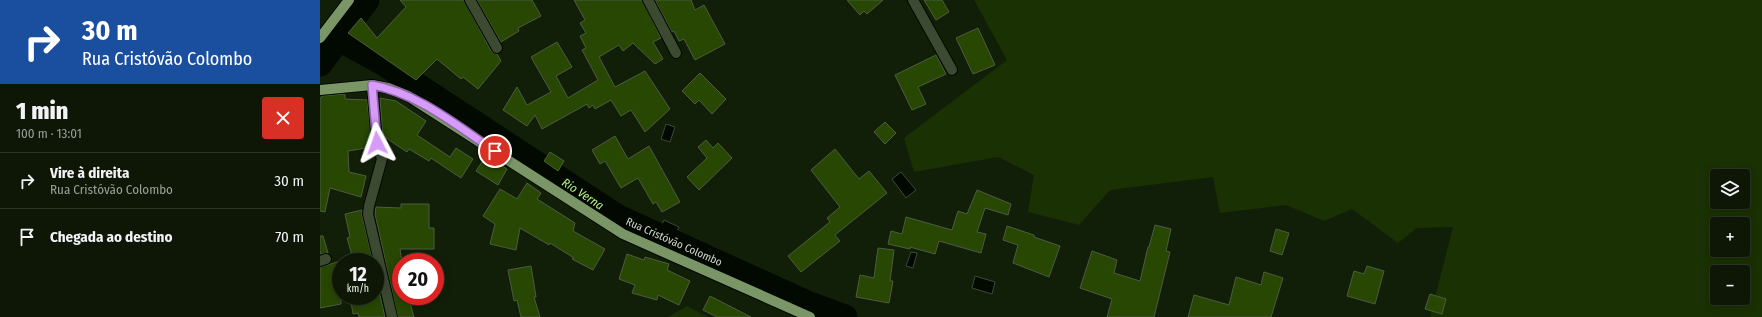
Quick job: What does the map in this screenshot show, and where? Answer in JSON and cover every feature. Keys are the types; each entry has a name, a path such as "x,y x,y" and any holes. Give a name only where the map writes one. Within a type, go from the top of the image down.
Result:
{"main road":[{"path":"320,38 349,0"},
{"name":"Rua Cristóvão Colombo","path":"320,90 372,85 388,88 408,96 623,234 810,317"}],"street":[{"path":"470,0 497,48"},
{"path":"648,0 676,53"},
{"path":"913,0 952,70"},
{"path":"372,85 377,143 382,160 368,214 392,317"}],"green space":[{"path":"974,0 1762,0 1762,317 1430,317 1453,227 1417,228 1398,243 1352,209 1324,221 1286,205 1220,213 1213,177 1110,190 1079,225 1028,212 1034,175 998,157 914,172 904,138 1007,60"},
{"path":"687,306 708,317 668,317"}],"shaded area":[{"path":"666,124 675,127 670,142 661,139"},
{"path":"901,172 916,190 906,198 892,179"},
{"path":"664,220 679,227 675,235 660,228"},
{"path":"911,252 917,253 913,268 906,266"},
{"path":"975,276 995,282 992,294 972,288"}],"building":[{"path":"400,0 464,0 491,51 497,54 501,61 478,89 463,77 461,79 437,59 416,80 348,33 361,18 377,38 406,7"},
{"path":"477,0 532,0 541,16 518,28 519,31 501,42"},
{"path":"574,0 642,0 661,38 653,42 663,59 655,64 633,43 623,51 619,45 599,57 615,87 645,71 670,109 645,132 631,110 621,116 611,100 595,109 593,105 589,108 587,104 542,129 535,115 527,126 503,110 517,87 527,105 551,92 531,57 557,42 572,67 556,76 568,98 598,80 582,50 586,48 580,36 586,33 580,23 585,20"},
{"path":"655,0 691,0 695,10 704,5 725,44 695,60 684,39 679,41 674,31 672,32"},
{"path":"847,0 883,0 867,14 864,11 860,15"},
{"path":"924,0 942,0 949,12 936,20"},
{"path":"978,28 995,65 973,74 956,38"},
{"path":"936,55 946,74 918,87 926,104 912,110 895,75"},
{"path":"700,73 726,99 712,114 699,100 695,104 682,91"},
{"path":"345,94 345,99 367,100 372,147 348,151 349,172 366,176 361,197 330,188 325,212 320,211 320,99 322,96"},
{"path":"380,98 396,101 426,121 417,135 450,157 456,148 473,159 461,178 431,158 429,161 409,149 407,152 383,136"},
{"path":"885,122 896,133 885,144 874,132"},
{"path":"615,136 628,159 649,146 680,202 662,212 656,202 653,204 638,178 621,188 605,161 600,164 592,150"},
{"path":"706,140 713,148 718,143 732,158 699,190 687,177 707,158 698,147"},
{"path":"835,149 859,179 869,171 887,193 835,235 840,241 801,272 788,256 830,222 827,218 840,207 811,170"},
{"path":"550,152 564,161 558,171 544,161"},
{"path":"486,156 507,169 498,185 476,171"},
{"path":"527,183 541,193 537,199 575,223 573,231 605,249 593,270 572,259 574,258 550,243 549,245 520,228 516,250 490,244 495,224 483,216 500,189 517,199"},
{"path":"977,190 1011,204 1008,215 985,208 977,232 986,234 981,253 939,241 935,254 910,247 910,249 888,244 891,231 902,234 906,217 952,230 958,211 967,214"},
{"path":"401,204 429,204 429,228 434,228 434,249 400,249 401,253 392,253 392,290 375,214 376,207 401,208"},
{"path":"362,210 371,253 351,253 347,238 350,237 345,214"},
{"path":"1155,225 1171,229 1166,251 1170,252 1154,317 1107,317 1112,299 1080,288 1092,251 1117,260 1114,273 1140,281"},
{"path":"1007,226 1060,246 1049,277 1013,263 1018,245 1003,240"},
{"path":"1276,229 1289,233 1282,255 1270,251"},
{"path":"320,236 323,236 328,253 320,254"},
{"path":"878,248 894,250 890,281 893,281 889,303 856,297 860,275 874,278"},
{"path":"627,254 644,260 645,257 669,264 667,270 690,281 679,305 658,295 657,300 632,293 635,285 619,279"},
{"path":"332,264 332,305 336,305 320,308 320,267"},
{"path":"531,266 536,297 534,297 540,317 521,317 517,300 514,301 508,270"},
{"path":"1367,266 1384,271 1375,304 1347,296 1354,271 1364,274"},
{"path":"1264,272 1283,278 1271,317 1188,317 1194,295 1229,305 1236,277 1261,285"},
{"path":"1430,294 1446,299 1442,314 1425,309"},
{"path":"710,296 751,317 717,317 703,310"},
{"path":"352,305 382,305 385,317 359,317 358,313 353,314"},
{"path":"395,305 411,305 414,317 398,317"}],"waterway":[{"path":"320,64 367,0"},
{"name":"Rio Verna","path":"339,39 383,63 618,217 807,303 845,317"}],"route":[{"path":"377,143 372,85 388,88 408,96 495,151"}]}
